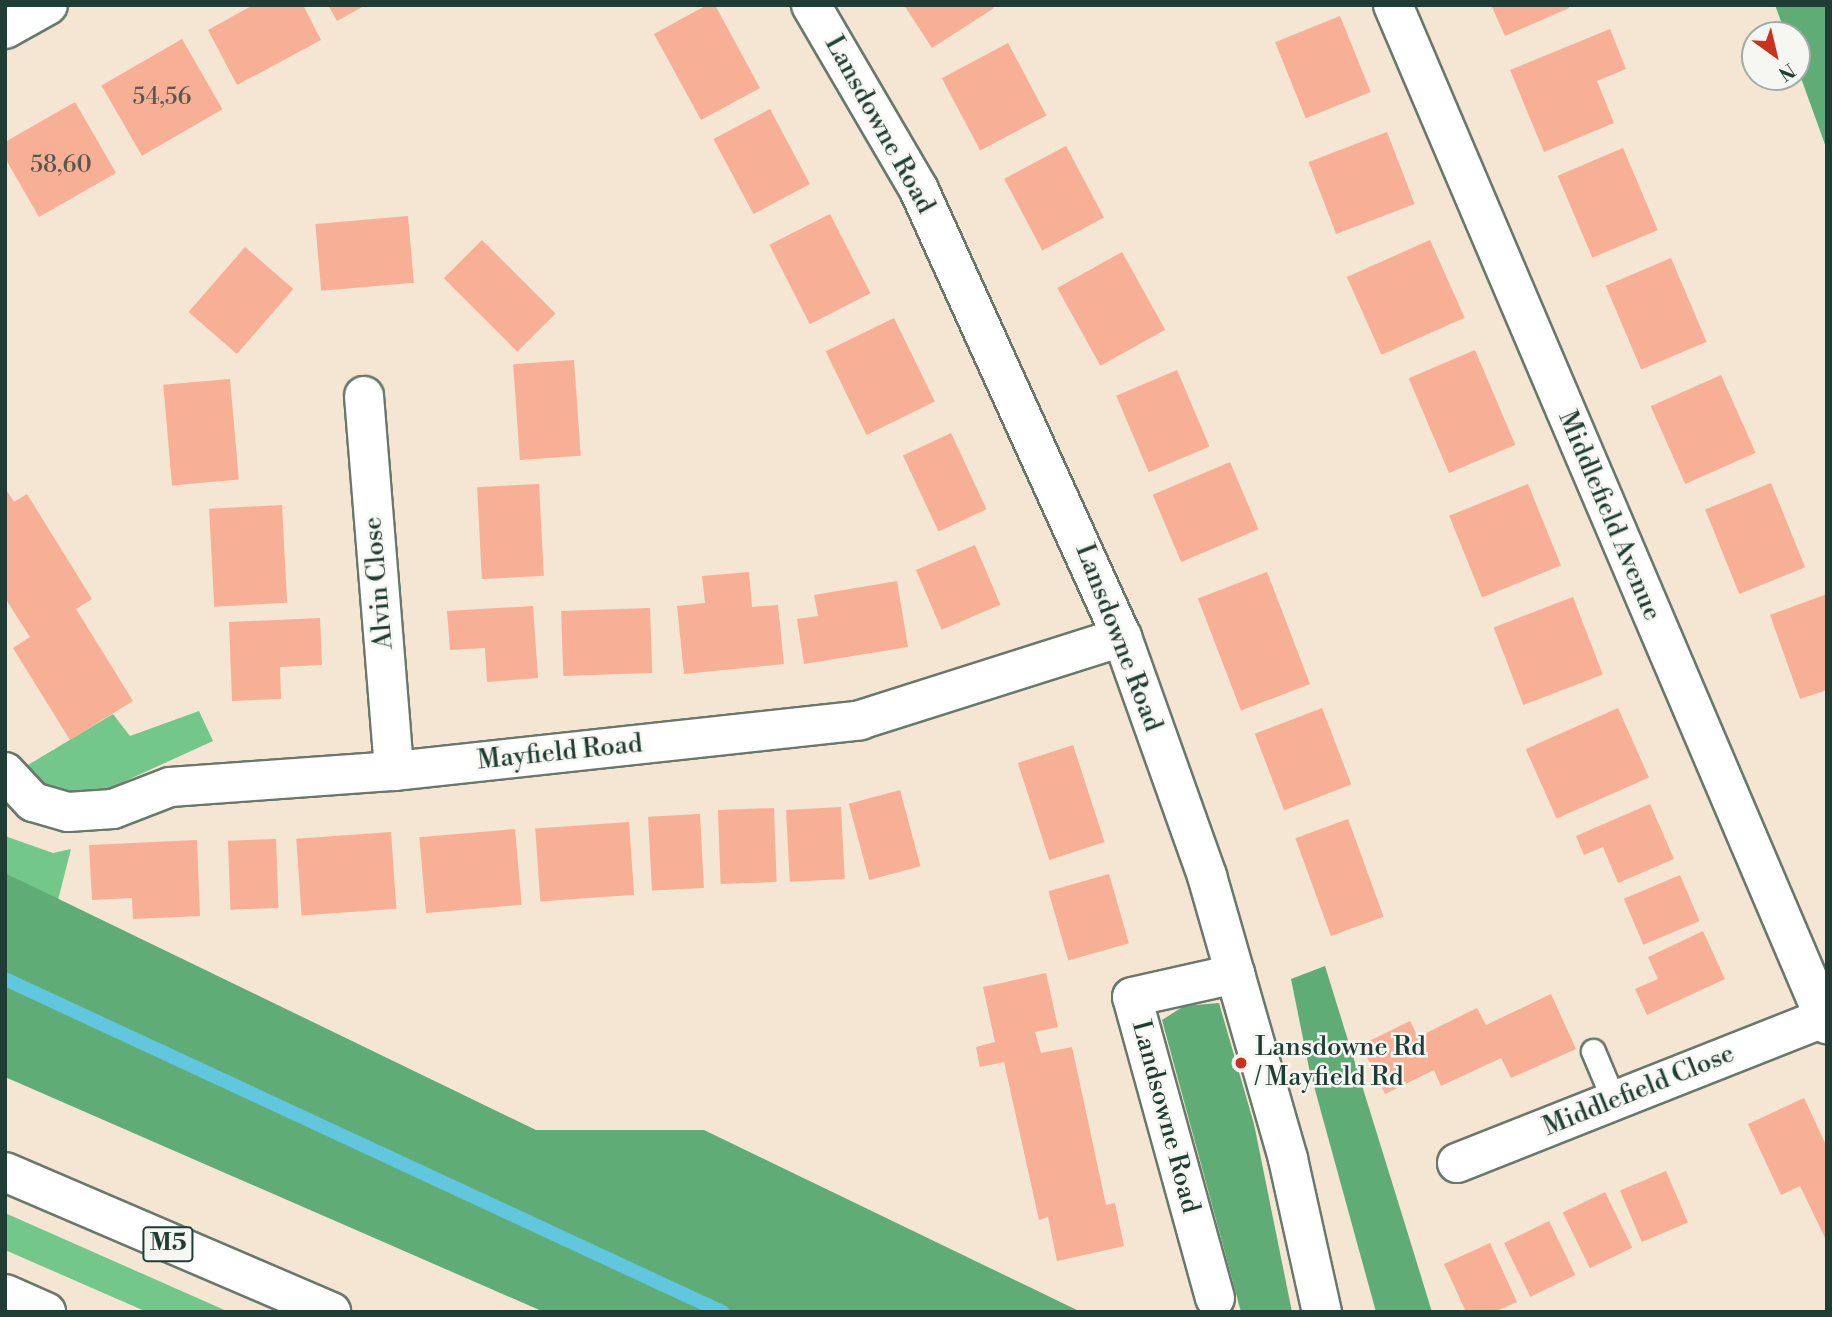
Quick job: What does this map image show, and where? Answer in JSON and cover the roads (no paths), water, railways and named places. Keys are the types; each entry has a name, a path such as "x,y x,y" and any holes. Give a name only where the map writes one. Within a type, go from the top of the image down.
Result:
{"main road":[{"path":"5,29 48,5"},
{"name":"Lansdowne Road","path":"811,5 919,190 1122,637 1235,974 1288,1159 1322,1312"},
{"name":"Middlefield Avenue","path":"1394,5 1824,1022"},
{"name":"Alvin Close","path":"364,396 394,771"},
{"name":"Mayfield Road","path":"5,772 33,802 68,812 113,809 170,787 394,771 860,720 1122,637"},
{"name":"Landsowne Road","path":"1215,1298 1132,996 1235,974"},
{"name":"Middlefield Close","path":"1457,1163 1824,1022"},
{"name":"M5","path":"5,1172 331,1312"},
{"path":"5,1294 47,1312"}],"lane":[{"path":"1593,1051 1614,1101"}],"waterway":[{"path":"5,979 722,1312"}],"place":[{"name":"Lansdowne Rd / Mayfield Rd","path":"1241,1063"}]}
